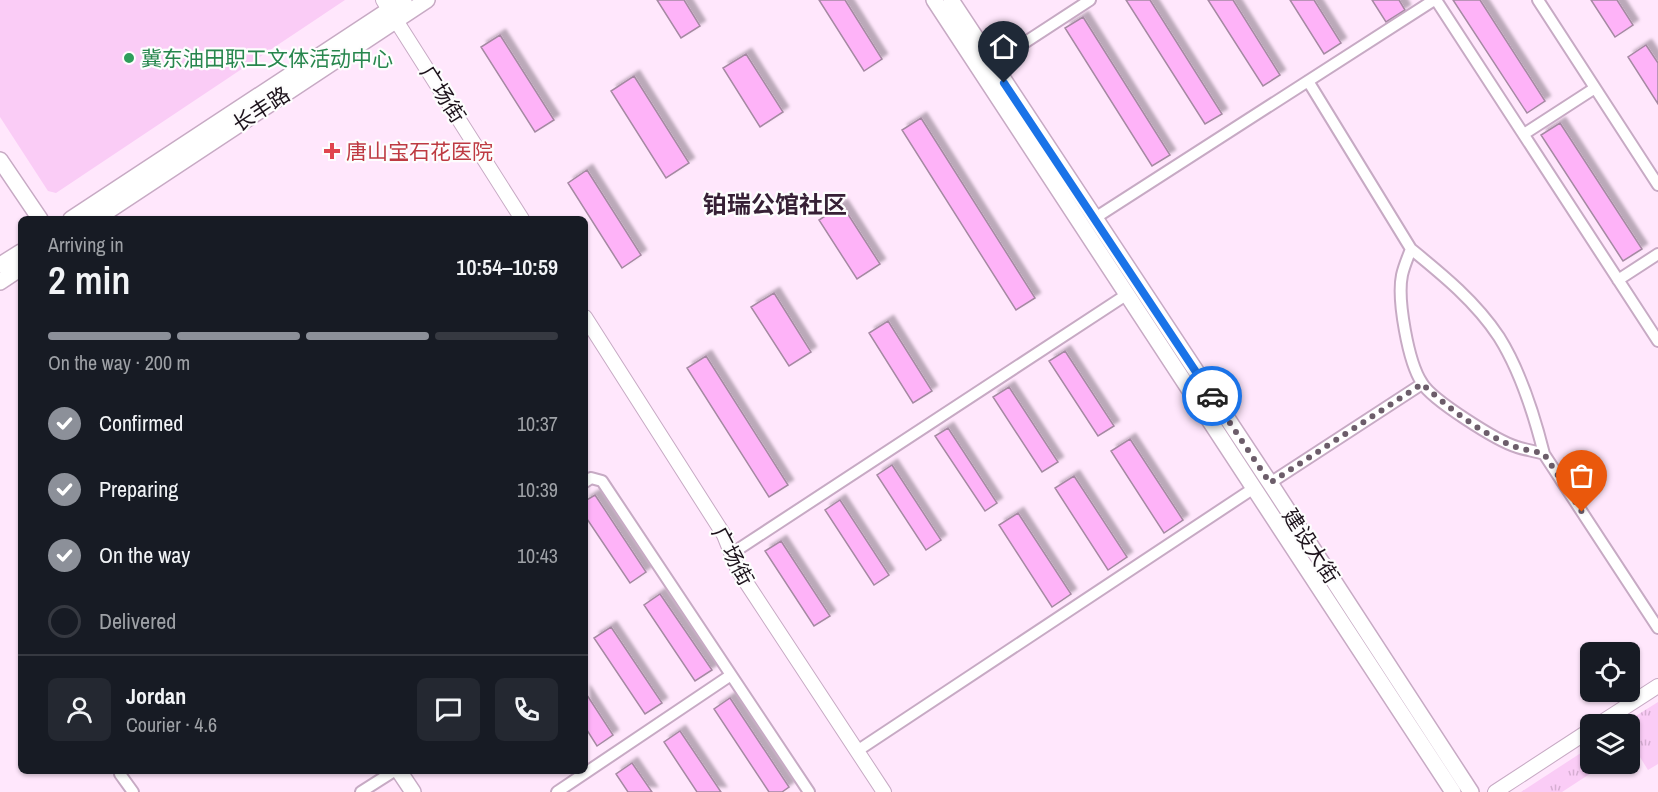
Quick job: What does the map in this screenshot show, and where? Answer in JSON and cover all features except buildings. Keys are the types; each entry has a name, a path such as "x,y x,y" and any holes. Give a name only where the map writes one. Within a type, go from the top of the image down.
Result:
{"main road":[{"path":"75,216 404,0"},
{"name":"长丰路","path":"100,216 389,10 427,0"},
{"name":"建设大街","path":"934,0 1453,792"},
{"name":"建设大街","path":"951,0 1472,792"},
{"path":"0,160 38,216"},
{"path":"0,266 18,254"},
{"path":"0,282 18,270"},
{"path":"401,774 413,792"}],"street":[{"path":"992,64 1090,0"},
{"path":"1095,218 1435,0 1658,341"},
{"path":"1538,0 1658,185"},
{"name":"广场街","path":"389,10 520,216"},
{"path":"1308,81 1411,249 1447,278 1499,337 1524,391 1544,454 1658,628"},
{"path":"1524,134 1595,88"},
{"path":"1411,249 1401,276 1402,316 1410,351 1422,384 1449,408 1485,431 1515,447 1544,454"},
{"path":"1618,280 1658,254"},
{"path":"731,554 1126,295"},
{"name":"广场街","path":"588,322 724,535 738,570 884,792"},
{"path":"1270,483 1422,384"},
{"path":"588,480 591,478 602,481 809,792"},
{"path":"857,751 1254,488"},
{"path":"588,770 731,675"},
{"path":"1615,714 1658,686"},
{"path":"1495,792 1580,737"},
{"path":"120,774 133,792"},
{"path":"361,792 388,774"},
{"path":"557,792 582,774"}],"green space":[{"name":"冀东油田职工文体活动中心","path":"0,0 345,0 56,193 48,191 0,117"},
{"path":"1658,702 1658,764 1648,770 1640,757 1639,714"},
{"path":"1580,754 1580,774 1590,774 1562,792 1521,792"}],"way so far":[{"path":"1212,396 1270,483 1422,384 1449,408 1485,431 1515,447 1544,454 1582,512"}],"place":[{"name":"冀东油田职工文体活动中心","path":"129,58"},
{"name":"唐山宝石花医院","path":"332,151"}],"district":[{"name":"铂瑞公馆社区","path":"775,204"}],"route":[{"path":"1004,83 1212,396"}]}
